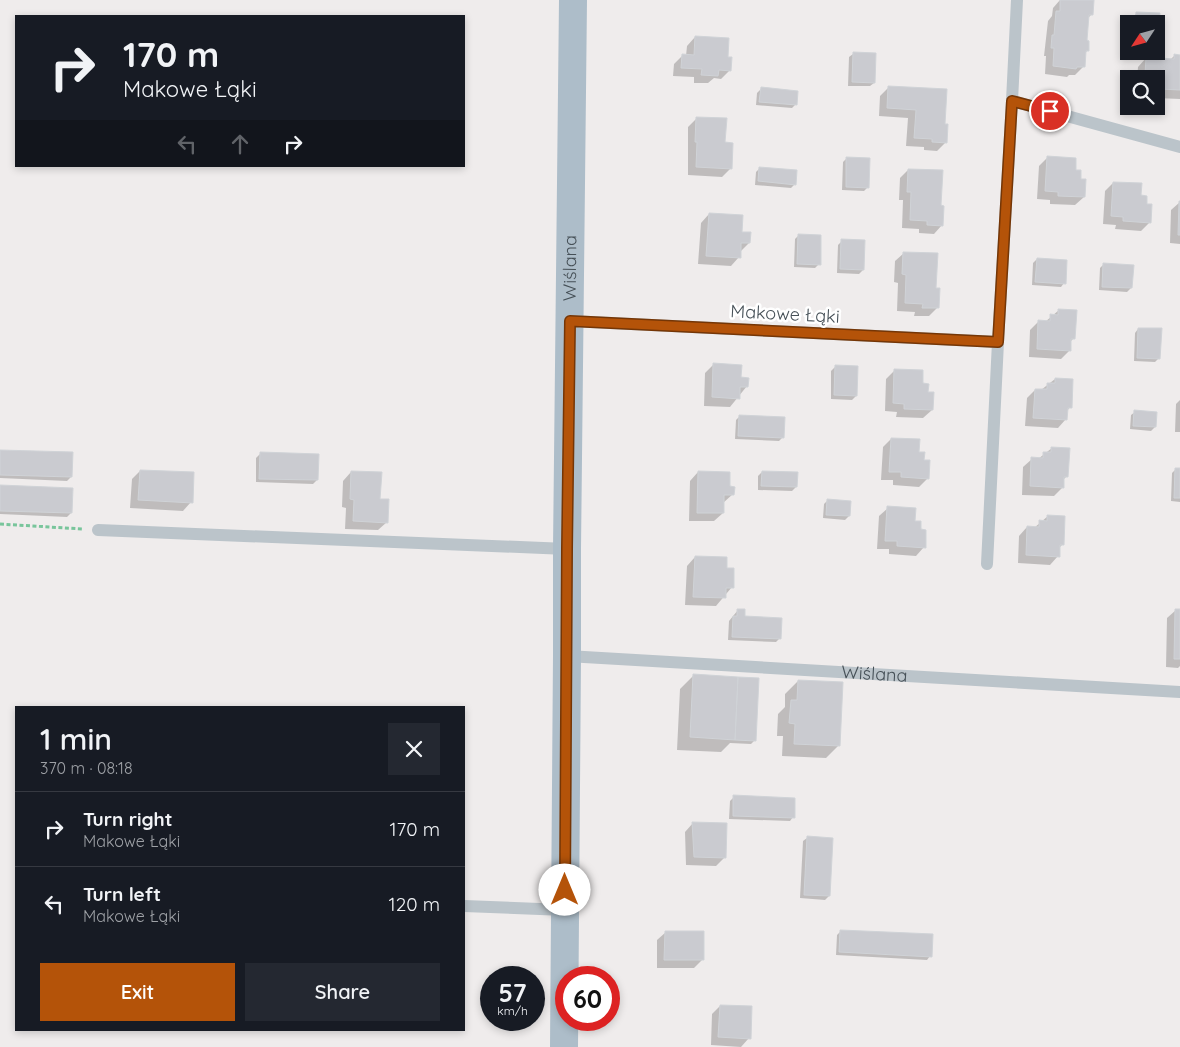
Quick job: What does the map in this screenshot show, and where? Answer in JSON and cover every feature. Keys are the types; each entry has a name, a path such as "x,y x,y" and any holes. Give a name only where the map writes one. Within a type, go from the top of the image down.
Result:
{"main road":[{"name":"Wiślana","path":"564,1047 573,0"}],"lane":[{"path":"987,564 1017,0"},
{"path":"1012,101 1180,147"},
{"name":"Makowe Łąki","path":"570,321 998,342"},
{"path":"98,530 567,549"},
{"name":"Wiślana","path":"567,656 1180,692"},
{"path":"465,906 565,910"}],"path":[{"path":"0,524 98,530"}],"building":[{"path":"1060,0 1094,0 1093,15 1089,15 1087,40 1089,41 1089,51 1086,51 1085,67 1077,67 1076,69 1053,66 1054,48 1051,48 1052,35 1054,35 1056,11 1060,11"},
{"path":"1136,12 1160,13 1160,15 1136,15"},
{"path":"695,36 729,38 728,57 732,57 731,71 719,70 718,76 701,75 702,69 681,68 682,54 694,55"},
{"path":"853,52 876,53 875,83 852,82"},
{"path":"1174,54 1180,55 1180,90 1165,89 1165,70 1145,70 1146,60 1174,59"},
{"path":"888,86 947,89 945,124 948,124 947,143 932,142 932,139 914,138 916,110 887,108"},
{"path":"761,87 798,91 797,105 759,102"},
{"path":"696,117 727,118 725,142 733,143 732,169 696,167"},
{"path":"1047,156 1076,158 1076,170 1081,170 1081,179 1086,179 1085,197 1058,196 1058,192 1045,191"},
{"path":"846,157 870,158 869,188 846,187"},
{"path":"759,167 797,170 796,185 758,181"},
{"path":"908,169 943,170 941,205 944,206 943,226 927,225 927,221 910,220 911,192 907,192"},
{"path":"1113,182 1142,183 1141,195 1147,196 1147,204 1152,204 1151,223 1123,221 1123,217 1111,216"},
{"path":"1179,201 1180,235 1178,235"},
{"path":"709,213 743,215 742,232 751,232 750,243 741,243 741,258 706,256"},
{"path":"798,234 821,235 821,265 797,264"},
{"path":"841,239 865,240 864,270 840,269"},
{"path":"903,252 938,253 936,288 940,288 939,308 922,308 923,304 905,303 906,275 902,274"},
{"path":"1037,258 1067,260 1066,284 1035,282"},
{"path":"1103,263 1134,265 1132,288 1102,287"},
{"path":"1058,309 1077,310 1075,339 1071,339 1071,351 1037,349 1038,320 1050,321 1050,314 1058,315"},
{"path":"1138,328 1162,328 1160,359 1137,358"},
{"path":"713,363 742,365 741,377 749,378 748,387 740,387 740,399 712,397"},
{"path":"835,365 858,366 857,396 834,395"},
{"path":"894,369 923,370 923,383 929,384 928,392 934,392 933,410 904,409 904,404 893,403"},
{"path":"1055,378 1073,379 1072,408 1068,408 1067,420 1033,418 1035,389 1047,389 1047,383 1055,383"},
{"path":"1134,410 1157,412 1156,427 1133,426"},
{"path":"739,415 785,417 784,438 738,436"},
{"path":"891,438 920,439 919,452 925,452 924,460 930,460 929,479 901,477 901,472 889,472"},
{"path":"1051,447 1070,448 1068,477 1064,477 1064,488 1030,486 1031,457 1043,458 1043,452 1051,452"},
{"path":"0,450 73,452 72,477 0,475"},
{"path":"260,452 319,454 318,480 259,479"},
{"path":"1175,468 1180,468 1180,498 1174,498"},
{"path":"140,470 194,472 193,503 138,500"},
{"path":"351,471 382,472 380,499 389,499 388,523 353,521 354,500 350,499"},
{"path":"698,471 730,472 730,486 735,487 734,495 724,495 724,513 697,513"},
{"path":"762,471 798,472 797,487 761,486"},
{"path":"0,485 73,488 72,513 0,511"},
{"path":"827,499 851,501 850,516 826,515"},
{"path":"887,506 916,508 915,521 921,521 921,529 926,530 926,548 897,546 897,541 885,541"},
{"path":"1047,515 1065,516 1064,545 1060,545 1060,557 1026,555 1027,526 1039,527 1039,520 1047,521"},
{"path":"695,556 727,557 727,568 734,568 734,588 726,588 726,598 693,597"},
{"path":"737,609 745,609 745,616 782,618 781,639 732,637 733,616 737,616"},
{"path":"1175,609 1180,609 1180,659 1174,659"},
{"path":"693,674 738,677 735,740 690,737"},
{"path":"738,677 759,678 756,741 735,740"},
{"path":"798,680 843,682 840,746 794,744 795,724 789,723 791,700 797,700"},
{"path":"733,795 795,798 795,818 733,816"},
{"path":"692,822 727,823 726,858 694,857"},
{"path":"807,836 833,838 830,896 804,895"},
{"path":"840,930 933,934 932,957 839,952"},
{"path":"665,931 704,931 704,960 664,960"},
{"path":"720,1005 752,1006 751,1039 718,1037"}],"route":[{"path":"565,890 570,321 998,342 1012,101 1050,111"}]}
